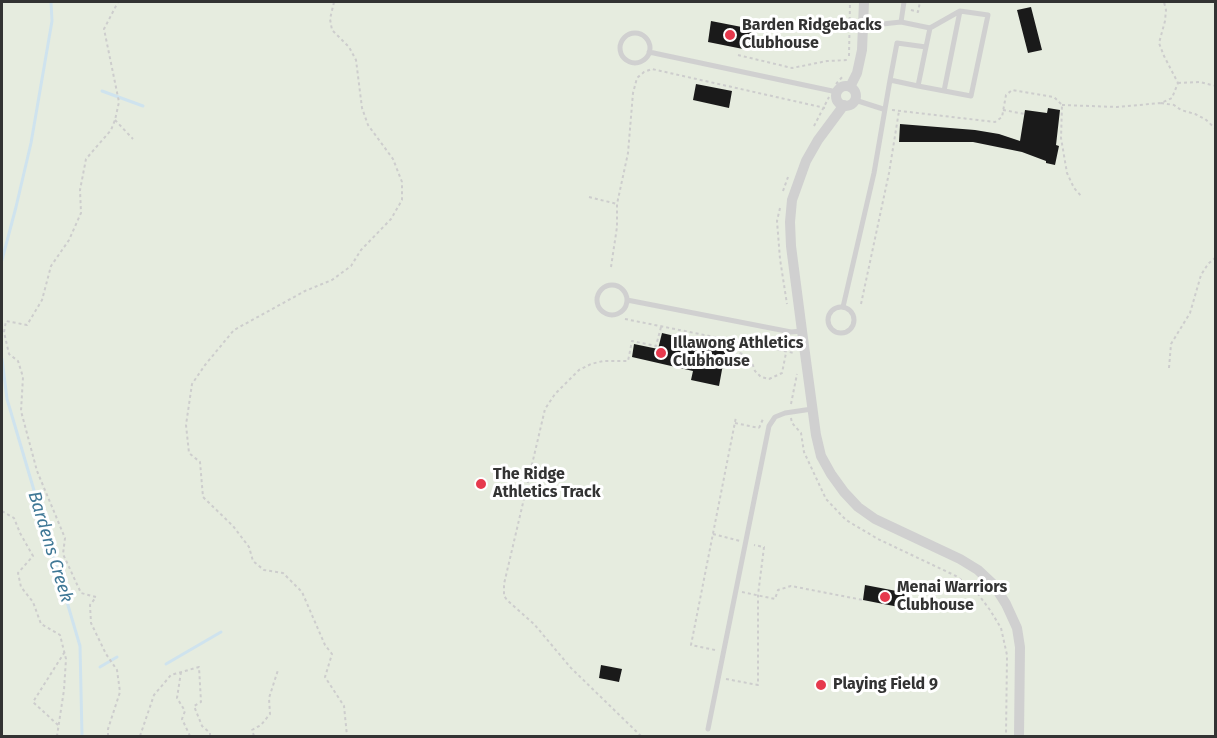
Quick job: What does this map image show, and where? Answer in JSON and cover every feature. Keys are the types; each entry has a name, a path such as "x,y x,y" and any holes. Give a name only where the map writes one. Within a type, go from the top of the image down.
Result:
{"street":[{"path":"850,87 860,61 864,2"},
{"path":"844,105 838,100 837,92 843,87 850,87 855,92 855,100 844,105 818,140 806,161 792,200 790,222 791,246 812,409 821,456 844,492 858,507 875,519 960,559 978,570 994,585 1017,628 1020,647 1019,736"}],"lane":[{"path":"901,22 904,2"},
{"path":"864,26 901,22 930,28 960,10 987,15 971,96 890,80"},
{"path":"944,91 960,10"},
{"path":"918,86 930,28"},
{"path":"630,34 639,34 647,39 649,52 640,62 631,62 621,53 621,44 630,34"},
{"path":"843,307 874,173 883,109 897,43 926,47"},
{"path":"649,52 837,92"},
{"path":"855,100 883,109"},
{"path":"612,286 624,291 627,300 621,312 612,315 600,309 597,301 600,292 612,286"},
{"path":"627,300 791,332 802,331"},
{"path":"837,307 843,307 852,313 853,325 844,333 838,333 829,327 828,315 837,307"},
{"path":"708,729 768,430 775,417 812,409"}],"path":[{"path":"108,736 108,729 120,692 117,670 106,654 92,623 90,605 96,597 81,593 63,554 65,538 37,471 21,411 23,377 18,361 9,354 4,332 6,321 27,325 42,300 51,266 69,240 81,213 80,190 86,159 111,130 115,120 119,102 104,29 118,2"},
{"path":"334,2 330,19 332,30 349,47 356,60 362,108 368,125 393,159 402,182 402,200 391,219 361,250 351,266 332,280 305,291 234,330 192,384 186,425 189,453 200,462 203,497 249,547 253,561 264,570 283,573 302,592 325,645 332,654 326,677 344,706 347,736"},
{"path":"903,9 918,12 920,2"},
{"path":"1161,104 1172,98 1178,83 1160,44 1165,21 1164,2"},
{"path":"738,55 792,68 827,61 849,60"},
{"path":"611,267 617,226 617,204 628,153 633,93 637,78 644,72 652,69 825,108"},
{"path":"1178,83 1200,82 1215,86"},
{"path":"883,109 991,123 1000,120 1006,95 1012,90 1050,95 1062,105 1117,107 1174,105 1205,119 1215,129"},
{"path":"1062,105 1063,157 1074,188 1082,197"},
{"path":"1003,110 1025,114"},
{"path":"861,304 889,174 899,111"},
{"path":"115,120 133,139"},
{"path":"589,197 617,204"},
{"path":"1169,368 1171,344 1190,313 1201,275 1215,257"},
{"path":"625,319 794,353"},
{"path":"641,736 571,668 534,624 504,596 504,584 545,408 555,394 579,370 603,361 628,361 632,341 656,346 661,327"},
{"path":"729,341 734,351 751,360 755,371 761,377 769,379 782,374 786,353"},
{"path":"797,374 790,412 792,423 801,433 804,452 826,499 846,520 878,539 956,576 975,590 1001,628 1007,655 1006,736"},
{"path":"724,652 692,645 736,417"},
{"path":"735,423 768,430"},
{"path":"2,511 14,518 33,556 18,573 21,587 33,602 41,624 60,635 66,659 57,736"},
{"path":"713,534 764,547 758,596 758,685 719,678"},
{"path":"736,591 775,598 778,590 791,586 863,600"},
{"path":"58,725 33,702 64,652"},
{"path":"140,736 154,695 171,675 200,667 201,702 194,706 202,726 210,733 210,736"},
{"path":"254,736 252,730 270,714 269,698 278,670"},
{"path":"181,672 177,698 185,711 182,719 190,736"}],"shaded area":[{"path":"2,2 1215,2 1215,736 2,736"}],"building":[{"path":"1031,7 1042,50 1028,53 1017,10"},
{"name":"Barden Ridgebacks Clubhouse","path":"711,21 752,29 748,50 708,42"},
{"name":"Barden Ridgebacks Clubhouse","path":"696,84 732,91 729,108 693,100"},
{"path":"1048,108 1060,110 1056,145 1059,146 1055,165 1022,152 973,142 899,142 900,124 975,130 999,134 1020,141 1025,110 1047,113"},
{"path":"662,333 726,348 719,386 691,380 693,371 632,357 634,344 658,349"},
{"name":"Menai Warriors Clubhouse","path":"865,585 907,593 904,608 863,600"},
{"path":"601,665 622,669 619,682 599,678"}],"waterway":[{"name":"Bardens Creek","path":"2,260 31,143 52,21 51,2"},
{"path":"102,91 143,106"},
{"name":"Bardens Creek","path":"2,359 7,399 80,646 82,736"},
{"path":"166,664 221,632"},
{"path":"100,667 117,657"}],"place":[{"name":"Barden Ridgebacks Clubhouse","path":"730,35"},
{"name":"Illawong Athletics Clubhouse","path":"661,353"},
{"name":"The Ridge Athletics Track","path":"481,484"},
{"name":"Menai Warriors Clubhouse","path":"885,597"},
{"name":"Playing Field 9","path":"821,685"}]}
